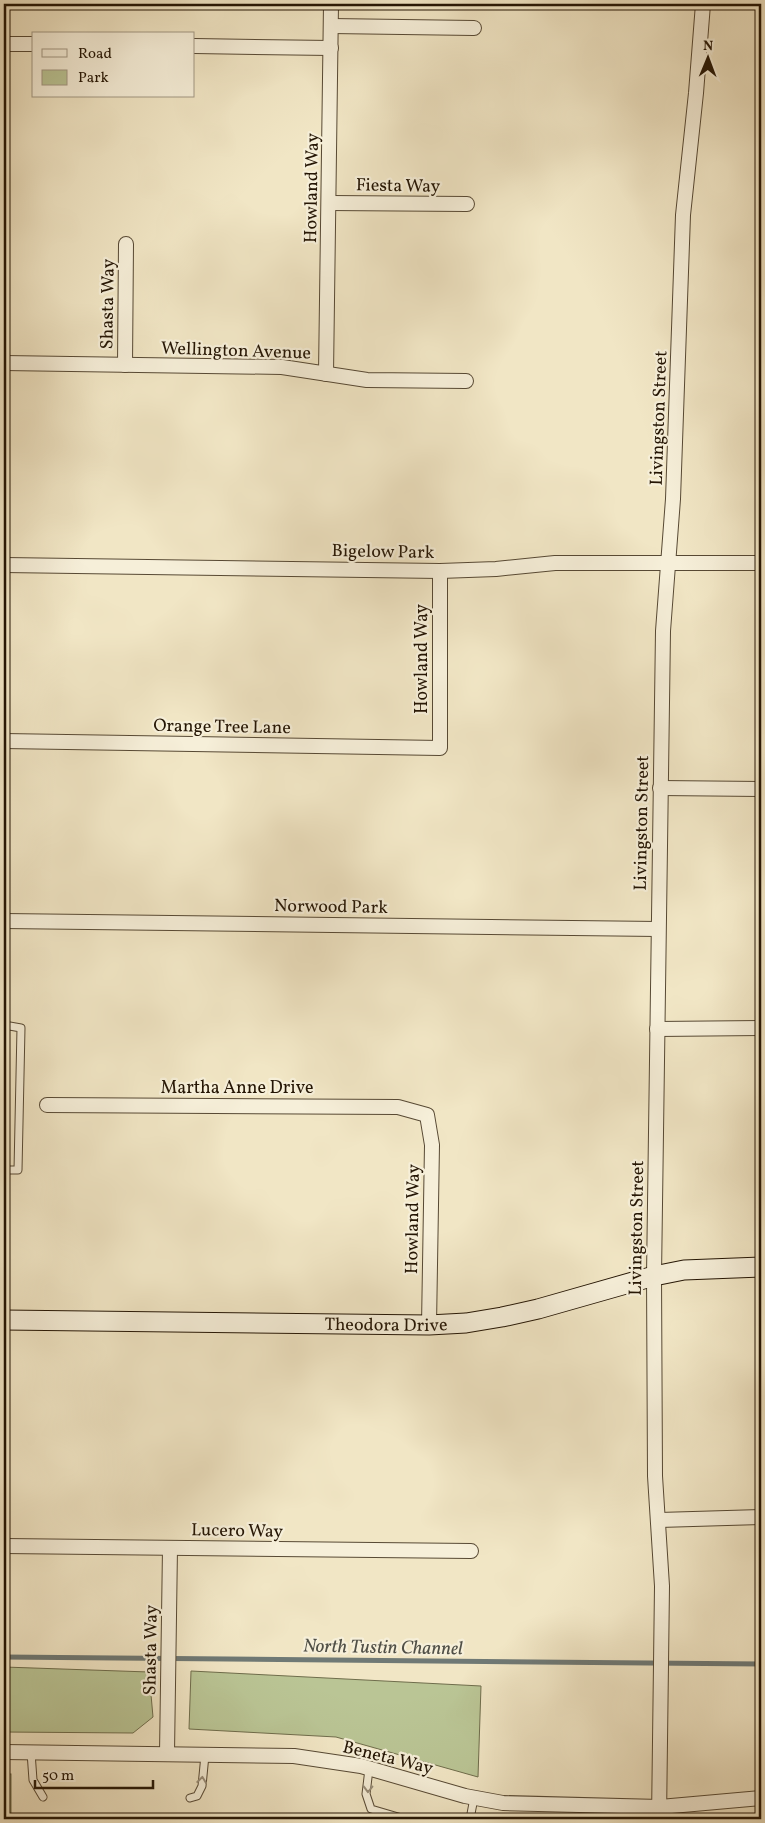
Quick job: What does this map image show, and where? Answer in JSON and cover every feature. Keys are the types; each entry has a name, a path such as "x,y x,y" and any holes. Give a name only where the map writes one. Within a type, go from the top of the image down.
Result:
{"street":[{"name":"Howland Way","path":"326,374 330,203 331,4"},
{"name":"Livingston Street","path":"659,1813 662,1586 655,1476 654,1276 663,631 674,499 684,215 703,4"},
{"path":"331,26 474,28"},
{"path":"4,44 32,44"},
{"path":"195,46 331,48"},
{"name":"Fiesta Way","path":"330,203 467,204"},
{"name":"Shasta Way","path":"125,365 126,244"},
{"name":"Wellington Avenue","path":"4,364 282,367 367,380 466,381"},
{"name":"Bigelow Park","path":"4,565 440,571 496,570 555,563 761,563"},
{"name":"Howland Way","path":"440,571 440,748"},
{"name":"Orange Tree Lane","path":"4,741 440,748"},
{"path":"660,788 761,789"},
{"name":"Norwood Park","path":"4,921 658,929"},
{"path":"658,1029 761,1028"},
{"name":"Martha Anne Drive","path":"47,1105 398,1107 426,1115"},
{"name":"Howland Way","path":"426,1115 432,1145 428,1325"},
{"name":"Theodora Drive","path":"4,1320 466,1324 538,1309 654,1276 684,1270 761,1268"},
{"path":"659,1520 761,1517"},
{"name":"Lucero Way","path":"4,1546 471,1551"},
{"name":"Shasta Way","path":"167,1753 170,1548"},
{"name":"Beneta Way","path":"4,1752 294,1756 369,1769 474,1798 503,1803 659,1813 761,1798"}],"lane":[{"path":"4,1025 21,1028 18,1170 4,1170"},
{"path":"31,1752 33,1780 43,1797"},
{"path":"190,1798 197,1796 202,1786 205,1754"},
{"path":"369,1769 366,1794 371,1809 405,1819"},
{"path":"470,1819 474,1798"}],"green space":[{"path":"4,1667 149,1672 153,1717 133,1733 4,1732"},
{"path":"191,1671 481,1686 478,1777 336,1737 189,1729"},
{"path":"4,1774 11,1774 11,1819 4,1819"}],"waterway":[{"name":"North Tustin Channel","path":"4,1657 761,1664"}]}
